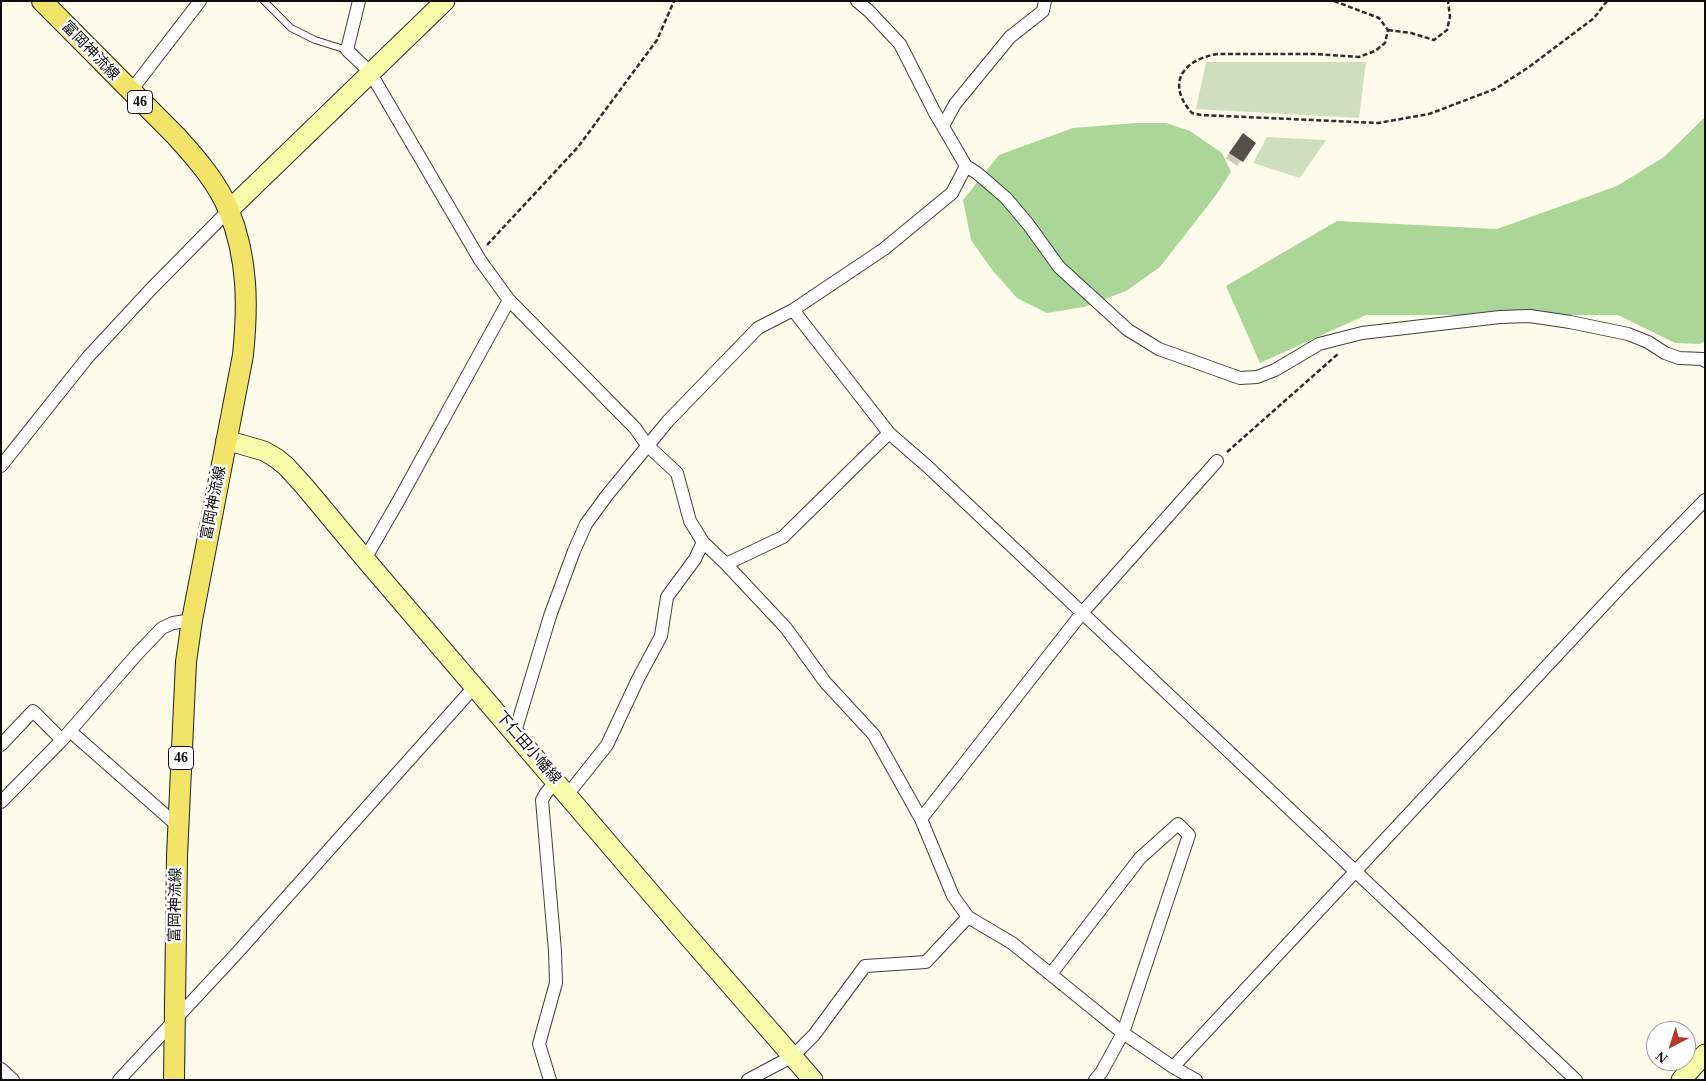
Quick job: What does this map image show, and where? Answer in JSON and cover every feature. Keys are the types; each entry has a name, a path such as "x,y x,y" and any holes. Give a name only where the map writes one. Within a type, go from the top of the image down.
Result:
{"main road":[{"name":"富岡神流線","path":"42,1 130,92 176,136 196,159 229,210 246,279 247,301 243,355 192,620 186,662 179,827 174,1080"},
{"path":"229,210 445,1"},
{"name":"下仁田小幡線","path":"226,440 264,451 286,466 813,1080"},
{"path":"1681,1080 1705,1054"}],"street":[{"path":"130,92 200,1"},
{"path":"360,1 347,50 370,72 477,255 509,300 635,428 647,445 678,473 690,521 703,542 786,628 825,682 874,735 921,819 953,896 968,917 1012,943 1123,1033 1173,1067 1196,1080"},
{"path":"857,1 900,44 966,166 978,173 1006,198 1028,224 1059,267 1128,330 1159,349 1240,378 1256,377 1275,370 1320,344 1362,333 1500,317 1530,316 1628,334 1648,342 1665,354 1679,358 1703,358 1705,360"},
{"path":"943,126 955,104 1010,37 1043,11 1045,1"},
{"path":"515,732 550,616 586,524 647,445 668,420 758,328 793,310 884,249 952,193 966,166"},
{"path":"1,466 88,357 152,288 229,210"},
{"path":"365,559 509,300"},
{"path":"793,310 889,433 927,466 1576,1080"},
{"path":"726,564 783,537 889,433"},
{"path":"921,819 1082,613 1217,461"},
{"path":"1173,1067 1627,580 1705,500"},
{"path":"550,1080 539,1044 556,983 542,800 546,793 562,787 607,745 638,679 661,636 667,597 695,558 703,542"},
{"path":"1,802 66,736 162,628 172,623 192,620"},
{"path":"119,1080 237,953 475,686"},
{"path":"1,745 33,711 179,827"},
{"path":"1051,974 1140,858 1178,824 1189,835 1123,1033 1101,1073 1095,1080"},
{"path":"748,1080 793,1056 814,1035 865,966 926,962 968,917"},
{"path":"1,1069 13,1080"}],"lane":[{"path":"264,1 291,28 315,40 347,50"}],"path":[{"path":"477,255 578,147 657,40 674,1"},
{"path":"1334,1 1379,18 1388,30 1411,33 1434,40 1447,30 1450,17 1448,1"},
{"path":"1388,30 1385,43 1375,51 1359,57 1314,54 1216,54 1204,56 1182,74 1178,84 1179,94 1183,103 1192,113 1201,114 1378,123 1429,114 1495,89 1529,68 1594,18 1608,1"},
{"path":"1217,461 1339,353 1346,338"}],"green space":[{"path":"1206,62 1366,62 1359,118 1196,109"},
{"path":"1705,117 1705,341 1699,344 1675,343 1618,315 1366,315 1260,363 1226,286 1337,221 1497,229 1617,186 1664,157"},
{"path":"1136,123 1166,123 1190,131 1222,153 1231,172 1216,195 1160,267 1126,291 1084,307 1047,313 1017,298 993,271 971,240 963,200 999,155 1073,128"},
{"path":"1267,137 1326,140 1300,178 1253,163"}],"building":[{"path":"1243,133 1256,143 1243,162 1229,153"}]}
